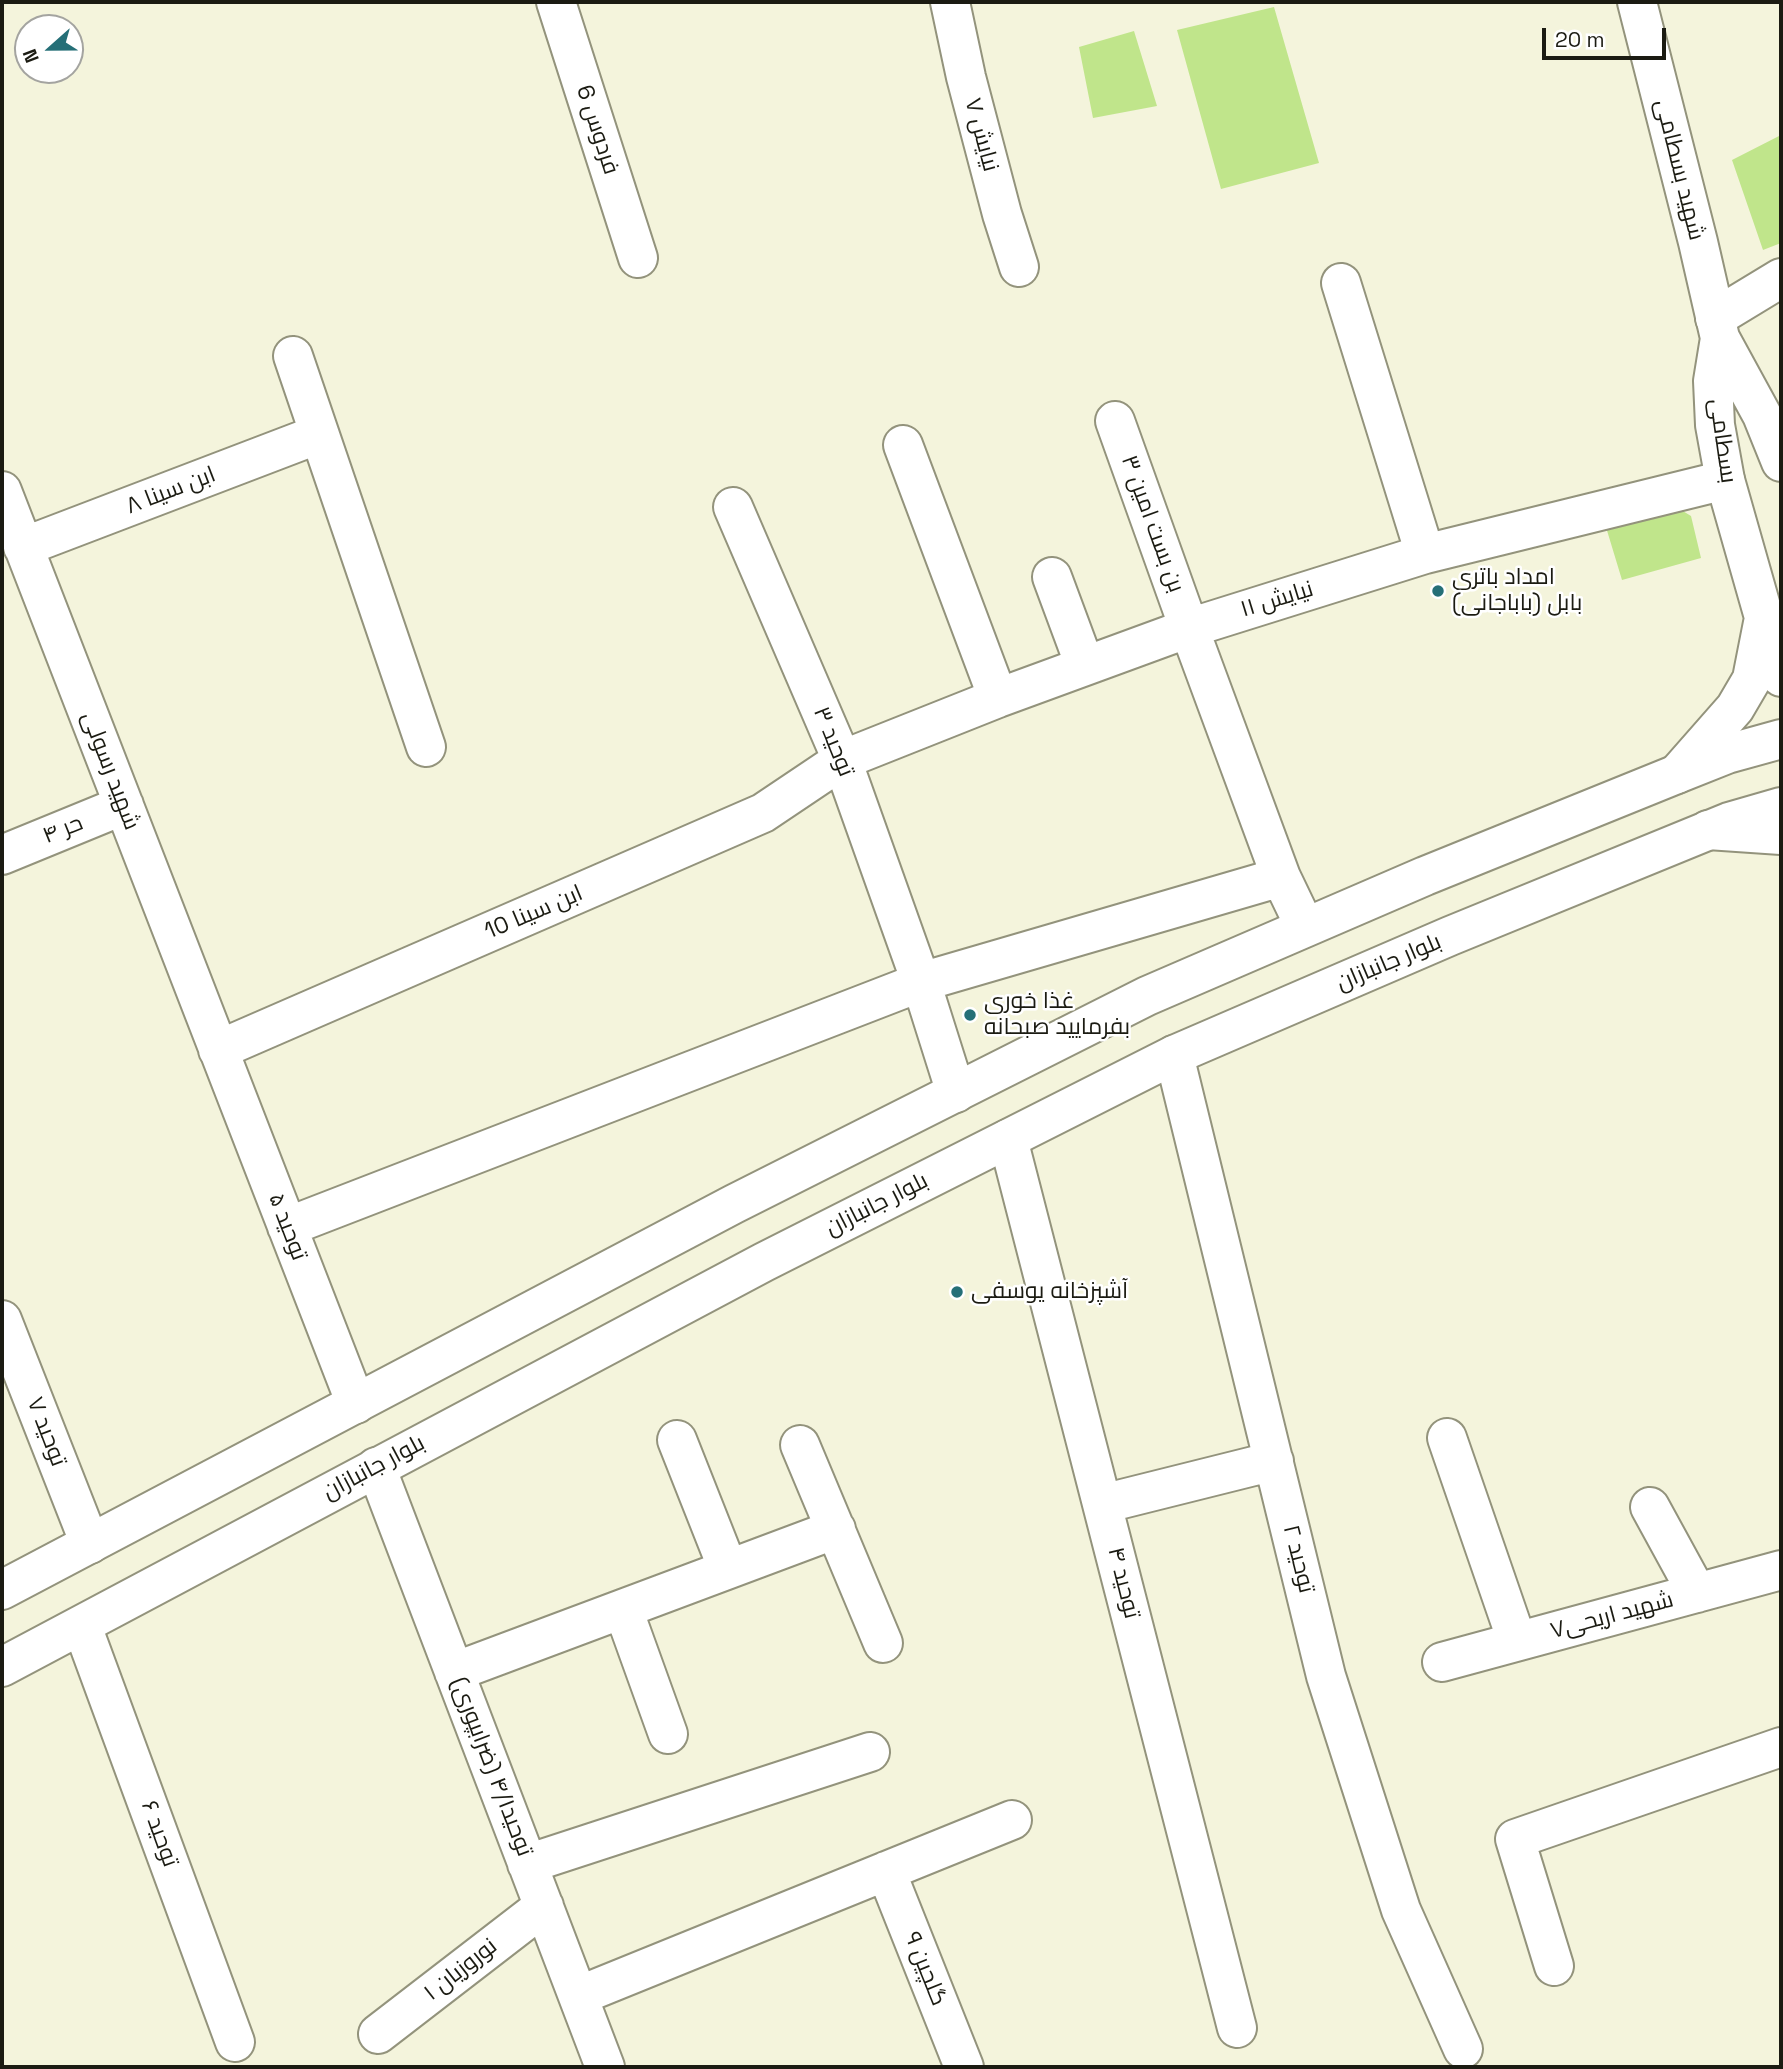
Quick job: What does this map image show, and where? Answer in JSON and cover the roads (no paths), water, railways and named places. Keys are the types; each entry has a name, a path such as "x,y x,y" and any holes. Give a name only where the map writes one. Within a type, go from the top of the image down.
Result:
{"main road":[{"name":"فردوس 6","path":"556,2 638,258"},
{"name":"نیایش ۷","path":"950,2 966,77 1002,214 1020,267"},
{"name":"شهید بسطامی","path":"1637,2 1717,328"},
{"path":"1717,328 1781,278"},
{"path":"1341,283 1425,554"},
{"name":"بسطامی","path":"1717,328 1762,415 1781,462"},
{"name":"بسطامی","path":"1717,328 1713,381 1715,425 1725,480 1781,677"},
{"path":"293,356 426,747"},
{"name":"بن بست امین ۳","path":"1115,421 1281,877 1305,928"},
{"name":"ابن سینا ۸","path":"23,547 319,435"},
{"path":"903,445 998,698"},
{"name":"نیایش ۱۱","path":"842,760 998,698 1189,628 1425,554 1725,480"},
{"name":"شهید رسولی","path":"2,491 218,1050"},
{"name":"توحید ۳","path":"733,507 842,760 921,982 956,1093"},
{"path":"1052,577 1085,666"},
{"path":"1677,774 1735,708 1752,679 1764,615"},
{"path":"2,1590 734,1204 1147,996 1438,871 1677,774 1727,754 1781,739"},
{"name":"ابن سینا 10","path":"218,1050 763,813 842,760"},
{"name":"حر ۴","path":"2,855 124,805"},
{"name":"بلوار جانبازان","path":"2,1667 764,1262 1174,1055 1450,936 1708,830 1781,807"},
{"path":"1708,830 1781,835"},
{"path":"287,1227 921,982 1281,877"},
{"name":"توحید ۵","path":"218,1050 356,1404"},
{"name":"توحید ۲","path":"1174,1055 1326,1676 1401,1910 1463,2049"},
{"name":"توحید ۴","path":"1008,1139 1237,2028"},
{"name":"توحید ۷","path":"2,1320 90,1544"},
{"path":"1447,1438 1517,1642"},
{"path":"677,1440 728,1569"},
{"path":"800,1445 883,1643"},
{"path":"1102,1504 1274,1461"},
{"name":"توحید۴/۱ (ضرابپوری)","path":"376,1467 605,2067"},
{"path":"1650,1507 1697,1593"},
{"path":"454,1672 836,1529"},
{"name":"شهید اریحی۷","path":"1442,1662 1697,1593 1778,1582"},
{"path":"623,1609 668,1734"},
{"name":"توحید ۶","path":"82,1626 235,2042"},
{"path":"1555,1966 1515,1839 1781,1747"},
{"path":"527,1864 870,1752"},
{"path":"578,1996 1012,1820"},
{"name":"گلچین ۹","path":"886,1871 964,2067"},
{"name":"نوروزیان ۱","path":"378,2034 544,1906"}],"place":[{"name":"امداد باتری بابل (باباجانی)","path":"1438,591"},
{"name":"غذا خوری بفرمایید صبحانه","path":"970,1015"},
{"name":"آشپزخانه یوسفی","path":"957,1292"}]}
